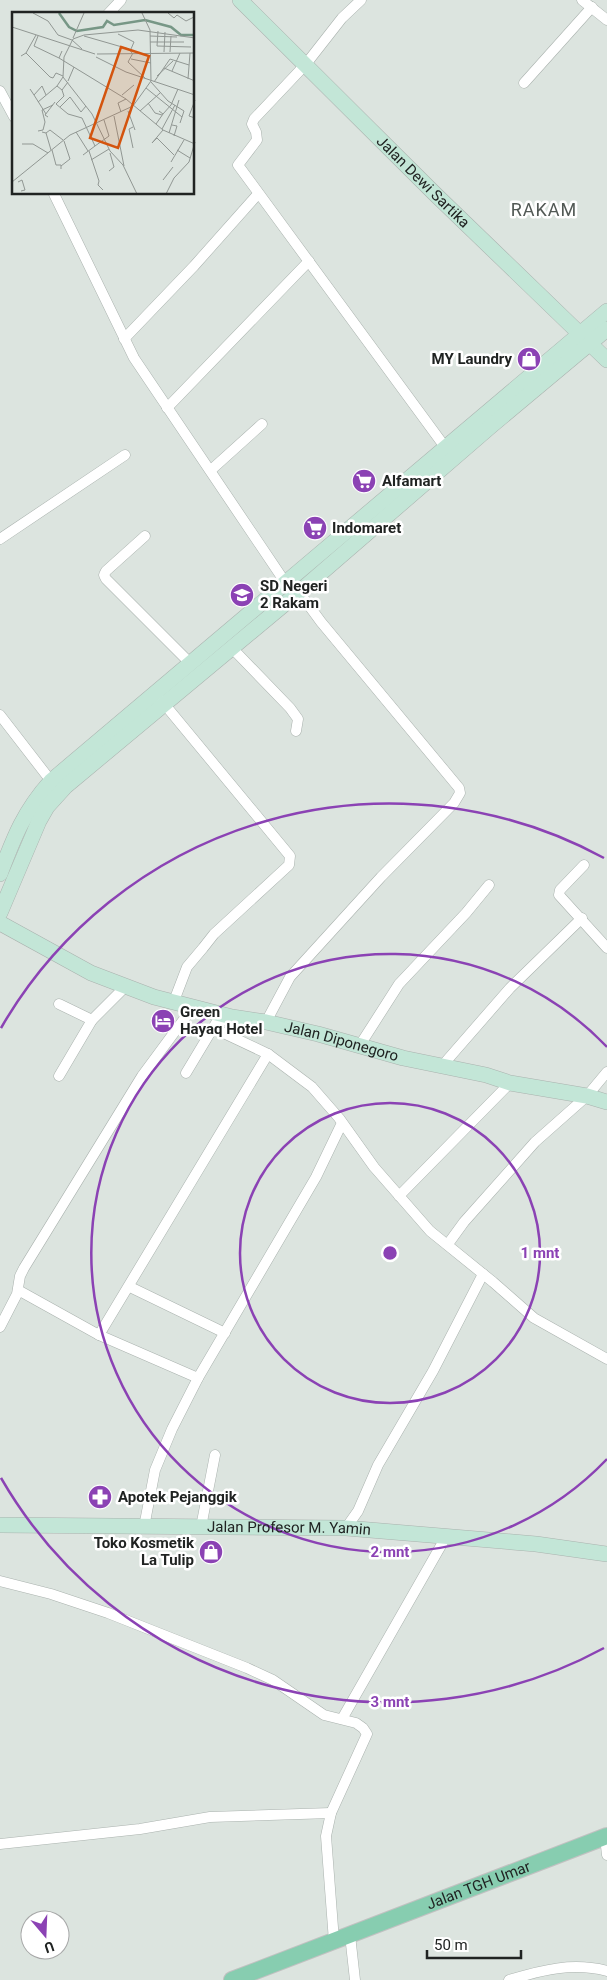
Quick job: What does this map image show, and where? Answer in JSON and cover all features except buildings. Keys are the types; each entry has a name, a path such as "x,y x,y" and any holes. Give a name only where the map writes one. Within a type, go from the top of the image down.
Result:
{"main road":[{"name":"Jalan Dewi Sartika","path":"240,0 607,360"},
{"path":"0,913 38,821 47,807 66,786 160,699 190,663 285,582 438,462 585,338 607,311"},
{"path":"0,874 23,818 51,781 160,699 232,648 299,592 438,462 445,447 585,338 607,329"},
{"name":"Jalan Diponegoro","path":"0,923 91,973 154,997 232,1017 266,1022 510,1082 587,1096 607,1102"},
{"name":"Jalan Profesor M. Yamin","path":"0,1525 346,1528 447,1535 572,1548 607,1554"},
{"name":"Jalan TGH Umar","path":"232,1980 606,1836"}],"street":[{"path":"110,12 121,0"},
{"path":"361,0 338,23 306,64 252,122 257,140 238,165 445,447"},
{"path":"582,0 607,20"},
{"path":"524,83 592,7"},
{"path":"0,91 12,113"},
{"path":"124,339 194,266 258,194"},
{"path":"54,195 124,339 141,370 211,470 285,582"},
{"path":"167,408 309,261"},
{"path":"211,470 262,424"},
{"path":"0,539 124,455"},
{"path":"145,536 106,571 104,575 190,663"},
{"path":"266,1022 290,977 381,877 454,803 460,793 460,788 333,637 299,592"},
{"path":"232,648 290,708 298,720 296,731"},
{"path":"160,699 290,856 289,865 214,934 187,967 174,1001"},
{"path":"0,715 51,781"},
{"path":"584,865 558,893 607,948"},
{"path":"360,1045 399,984 466,913 489,885"},
{"path":"442,1066 510,988 582,918"},
{"path":"59,1076 92,1020 126,986"},
{"path":"59,1004 92,1020"},
{"path":"0,1327 18,1290 20,1276 24,1268 142,1076 193,1007"},
{"path":"186,1073 216,1023 232,1017"},
{"path":"213,1028 268,1054 312,1087 334,1110 374,1167 430,1231 448,1244 534,1318 607,1360"},
{"path":"99,1335 130,1287 268,1054"},
{"path":"448,1244 464,1222 535,1142 587,1096 607,1072"},
{"path":"399,1196 510,1082"},
{"path":"144,1527 158,1462 198,1378 316,1177 342,1123"},
{"path":"346,1528 358,1511 378,1465 433,1371 483,1274"},
{"path":"130,1287 225,1333"},
{"path":"18,1290 99,1335 198,1378"},
{"path":"201,1527 215,1455"},
{"path":"342,1719 447,1535"},
{"path":"0,1581 85,1605 216,1655 274,1680 324,1715 356,1723 363,1728 367,1734 331,1813 326,1836 334,1941"},
{"path":"0,1844 140,1829 210,1817 331,1813"},
{"path":"606,1836 607,1855"},
{"path":"350,1935 355,1980"},
{"path":"510,1980 567,1966 586,1966 607,1971"}],"place":[{"name":"MY Laundry","path":"529,359"},
{"name":"Alfamart","path":"364,481"},
{"name":"Indomaret","path":"315,528"},
{"name":"SD Negeri 2 Rakam","path":"242,595"},
{"name":"Green Hayaq Hotel","path":"163,1021"},
{"name":"Apotek Pejanggik","path":"100,1497"},
{"name":"Toko Kosmetik La Tulip","path":"211,1552"}],"district":[{"name":"RAKAM","path":"544,209"}]}
